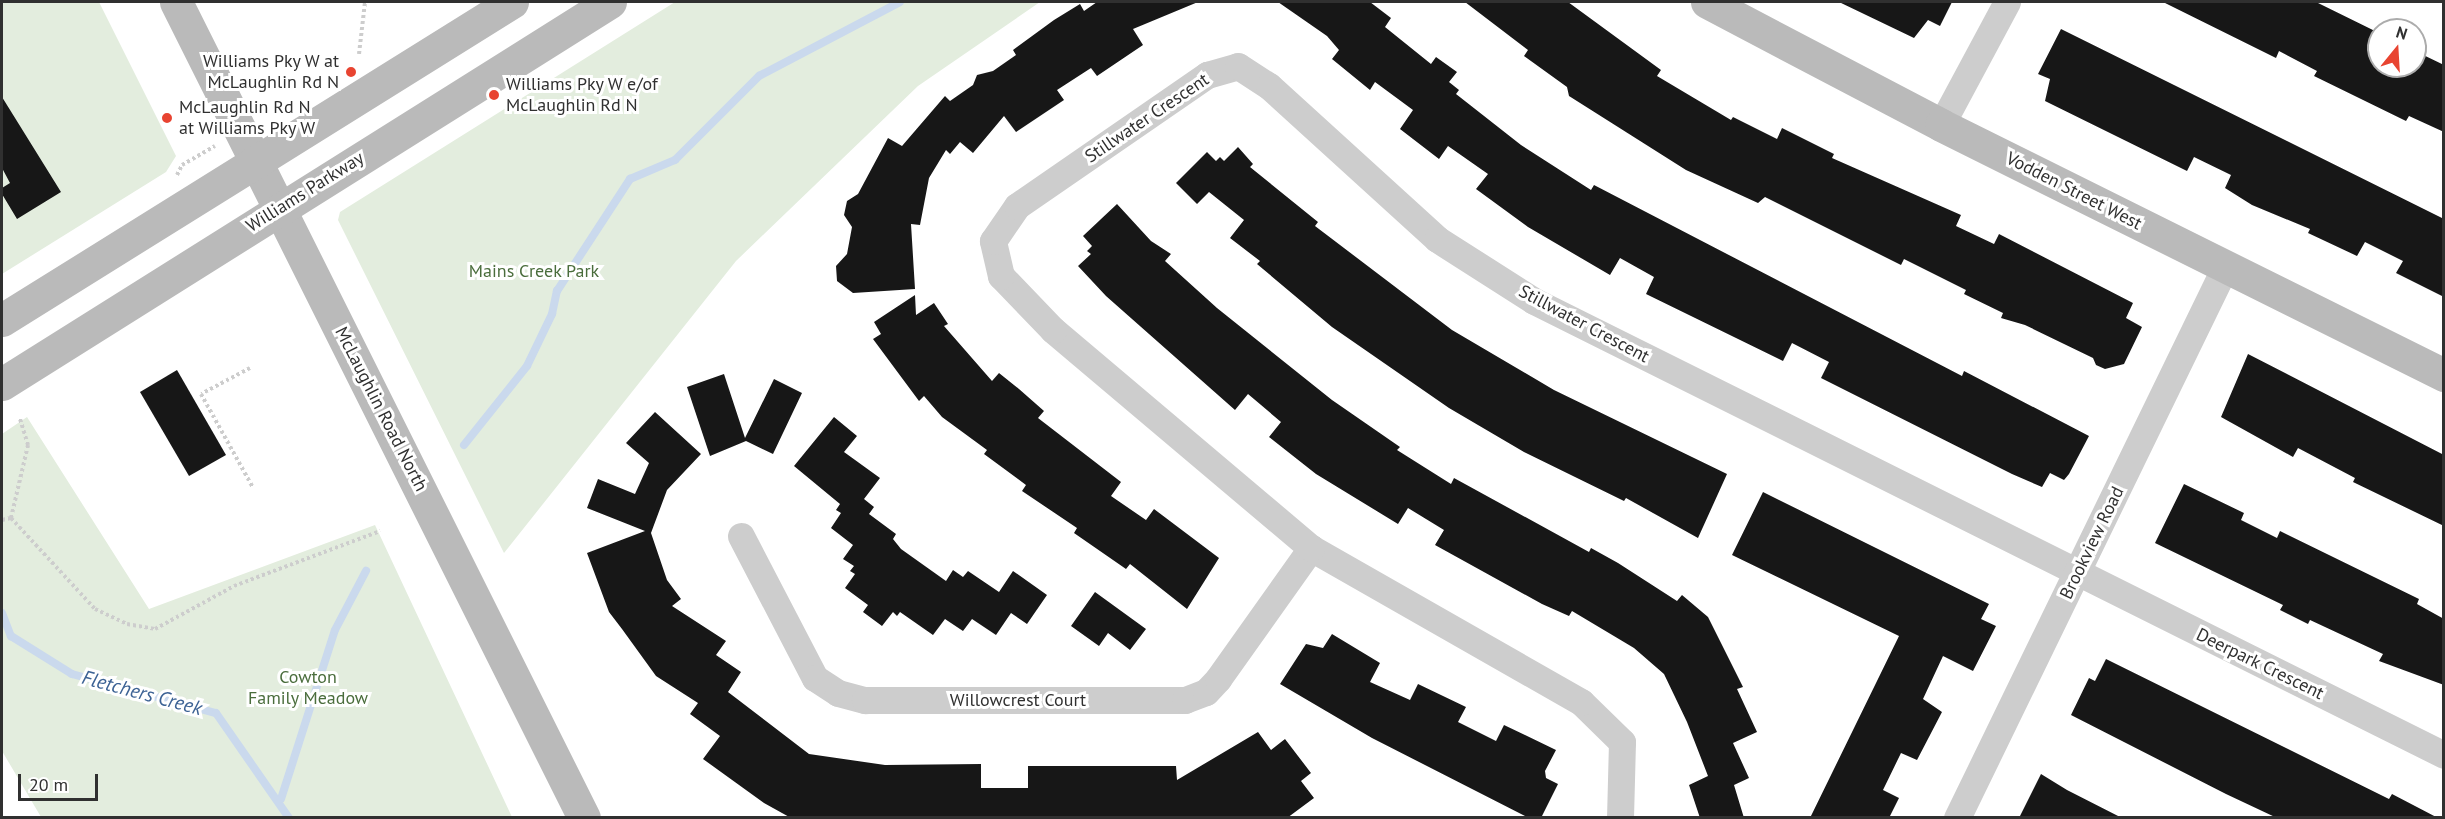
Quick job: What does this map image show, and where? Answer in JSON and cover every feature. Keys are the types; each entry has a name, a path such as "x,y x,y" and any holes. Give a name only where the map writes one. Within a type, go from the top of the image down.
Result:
{"main road":[{"name":"McLaughlin Road North","path":"176,2 584,818"},
{"path":"2,320 512,2"},
{"name":"Williams Parkway","path":"2,384 610,2"},
{"name":"Vodden Street West","path":"1707,2 1941,125 2444,375"}],"street":[{"path":"1941,125 2007,2"},
{"name":"Stillwater Crescent","path":"1620,818 1622,742 1581,702 1311,548 1053,330 1001,276 993,241 1017,206 1207,75 1238,66 1269,86 1437,239 1534,300 2077,573"},
{"name":"Brookview Road","path":"1957,818 2225,267"},
{"name":"Willowcrest Court","path":"741,536 815,678 838,693 866,699 1185,700 1206,692 1218,679 1311,548"},
{"name":"Deerpark Crescent","path":"2077,573 2444,755"}],"path":[{"path":"359,54 365,2"},
{"path":"180,171 182,165"},
{"path":"250,368 201,394 254,488"},
{"path":"11,518 28,445 20,418"},
{"path":"2,520 11,518"},
{"path":"11,518 95,609 127,624 155,629 234,586 380,531"}],"green space":[{"path":"2,2 99,2 176,156 166,172 2,274"},
{"name":"Mains Creek Park","path":"675,2 1040,2 918,86 736,261 504,553 338,220 340,212"},
{"name":"Cowton Family Meadow","path":"27,417 149,609 375,525 512,817 41,817 2,751 2,434"}],"building":[{"path":"1097,2 1198,2 1133,29 1143,45 1097,76 1091,68 1057,90 1064,100 1016,132 1004,116 973,153 960,142 950,154 946,150 929,178 920,225 911,224 915,289 853,293 837,281 836,266 847,254 852,227 844,215 847,201 858,194 888,138 902,146 945,96 950,101 973,85 977,75 993,71 1016,55 1013,50 1054,20 1080,4 1084,11"},
{"path":"1278,2 1370,2 1391,18 1385,27 1431,64 1436,57 1457,72 1449,82 1459,90 1456,94 1521,145 1591,190 1594,185 1962,376 1964,371 2089,436 2069,474 2064,480 2050,473 2042,487 2012,474 1821,378 1829,362 1792,343 1783,361 1646,294 1654,277 1620,258 1610,275 1528,227 1476,189 1488,174 1448,146 1439,159 1400,129 1413,110 1375,82 1370,90 1332,59 1339,50 1327,36"},
{"path":"1465,2 1568,2 1661,70 1657,76 1731,120 1733,117 1777,139 1782,128 1834,154 1832,158 1961,215 1956,226 1994,244 1999,234 2133,303 2126,318 2142,327 2124,364 2105,369 2096,365 2093,358 2025,325 2001,318 2003,313 1964,294 1966,290 1904,259 1901,265 1765,197 1758,203 1686,170 1569,96 1567,87 1524,56 1528,50"},
{"path":"1839,2 1952,2 1940,26 1928,20 1914,38"},
{"path":"2163,2 2316,2 2367,27 2367,78 2427,78 2427,57 2444,65 2444,132 2409,116 2406,121 2314,76 2317,71 2279,51 2276,58"},
{"path":"2061,29 2444,219 2444,297 2396,273 2403,261 2365,242 2357,256 2308,233 2310,229 2252,205 2225,188 2231,175 2194,157 2187,171 2045,101 2050,79 2038,74"},
{"path":"2,97 61,192 17,219 2,194 2,188 10,183 2,168"},
{"path":"1238,147 1253,164 1250,167 1318,222 1315,226 1452,330 1554,390 1727,474 1698,538 1626,498 1624,501 1524,452 1449,408 1332,327 1257,264 1260,261 1230,238 1244,220 1209,192 1197,204 1176,183 1207,152 1216,161 1220,157 1224,161"},
{"path":"1117,204 1151,241 1171,254 1165,261 1217,308 1332,400 1400,447 1397,450 1451,484 1454,478 1589,552 1591,548 1677,601 1682,595 1708,617 1743,687 1737,689 1757,732 1733,743 1749,778 1734,785 1744,818 1700,818 1689,785 1708,776 1687,722 1664,674 1634,648 1572,611 1569,616 1542,604 1435,545 1444,530 1408,508 1398,524 1316,474 1269,437 1281,422 1248,394 1235,410 1106,296 1078,266 1091,254 1087,251 1092,246 1083,236"},
{"path":"915,295 916,315 934,303 948,324 944,326 992,381 999,373 1044,411 1038,418 1121,482 1111,496 1146,520 1154,509 1219,558 1187,609 1130,564 1126,569 1074,533 1077,528 1022,491 1026,485 984,454 987,450 942,417 924,396 919,401 873,339 881,334 874,322"},
{"path":"2248,354 2444,455 2444,526 2353,482 2355,478 2298,448 2293,457 2221,417"},
{"path":"177,370 226,455 189,476 140,392"},
{"path":"724,374 745,438 774,379 802,393 773,454 746,441 710,456 687,387"},
{"path":"655,412 701,454 667,490 651,533 667,580 681,599 672,606 726,641 716,655 741,672 728,692 809,754 885,765 981,764 981,788 1028,788 1028,766 1176,766 1177,780 1258,732 1271,750 1285,739 1311,773 1301,781 1314,798 1287,818 791,818 764,803 703,759 720,736 690,714 698,703 656,676 609,612 587,553 645,531 587,508 598,479 635,494 649,463 626,443"},
{"path":"834,417 857,436 844,452 880,478 864,499 874,507 869,514 896,534 893,539 901,549 946,581 953,570 963,577 968,571 999,592 1013,571 1047,595 1027,624 1011,613 996,635 972,619 963,631 945,619 933,635 900,612 897,616 893,612 882,626 863,612 868,605 845,588 855,574 850,571 854,566 843,559 853,545 831,528 841,513 836,510 840,504 794,466"},
{"path":"2184,484 2244,513 2241,520 2277,538 2280,531 2419,599 2417,604 2444,619 2444,685 2379,661 2383,654 2310,620 2308,624 2280,610 2283,605 2155,543"},
{"path":"1763,492 1989,604 1981,619 1996,626 1973,671 1943,656 1923,699 1942,712 1917,760 1901,753 1883,790 1899,798 1889,818 1810,818 1899,636 1732,555"},
{"path":"1095,592 1146,629 1130,650 1108,633 1099,646 1071,626"},
{"path":"1332,634 1380,663 1370,682 1410,700 1418,684 1466,707 1458,722 1496,741 1504,725 1556,750 1545,771 1546,778 1558,784 1541,818 1529,818 1372,738 1280,684 1306,644 1323,648"},
{"path":"2106,659 2389,799 2392,794 2438,818 2277,818 2226,794 2071,715 2089,678 2095,681"},
{"path":"2041,774 2067,790 2122,818 2019,818"}],"waterway":[{"path":"464,445 527,366 552,314 557,291 630,179 675,160 759,76 900,2"},
{"path":"281,799 335,630 366,571"},
{"name":"Fletchers Creek","path":"2,613 11,636 72,674 216,713 289,818"}],"place":[{"name":"Williams Pky W at McLaughlin Rd N","path":"351,72"},
{"name":"Williams Pky W e/of McLaughlin Rd N","path":"494,95"},
{"name":"McLaughlin Rd N at Williams Pky W","path":"167,118"}]}
